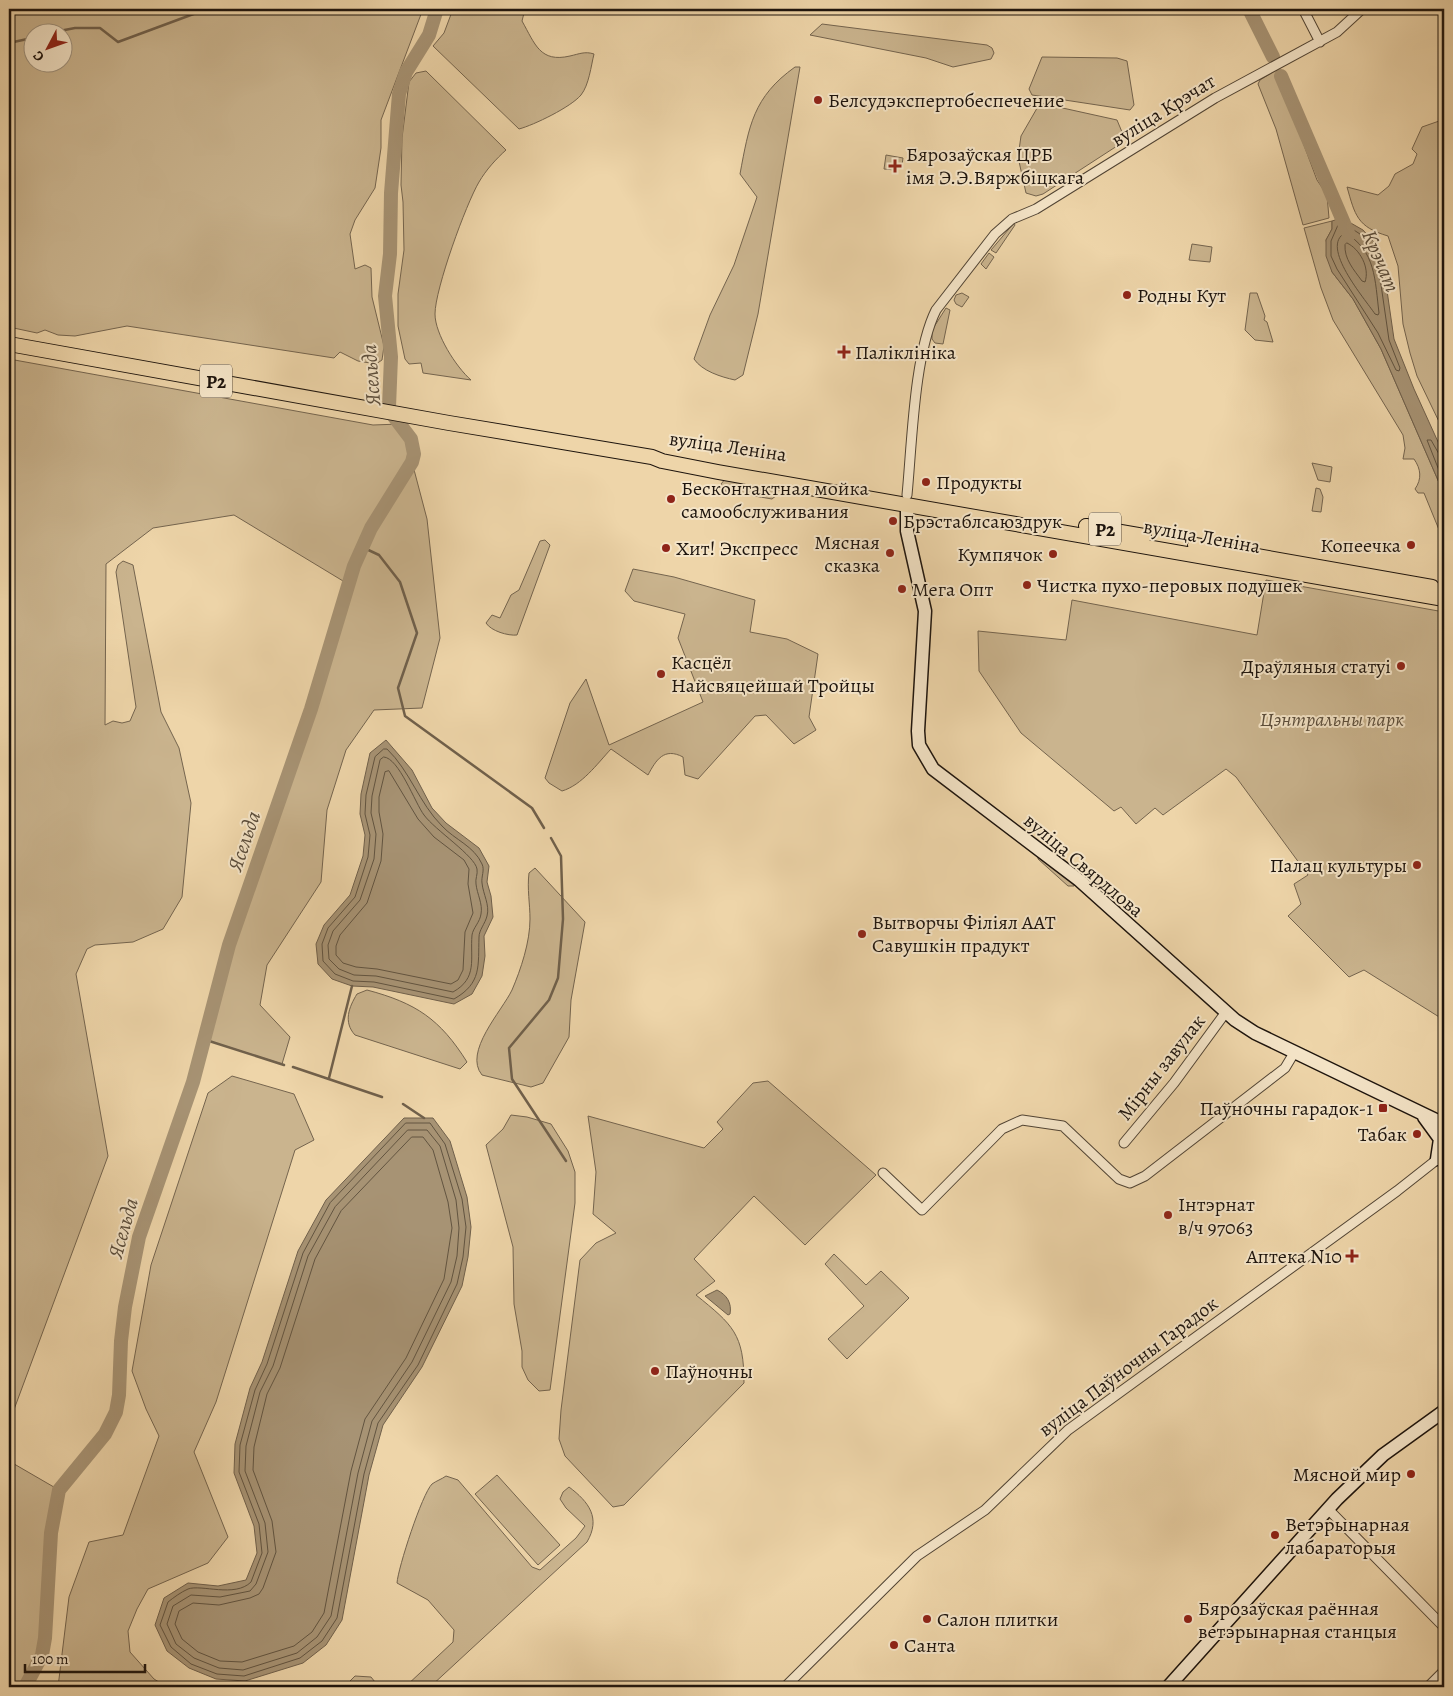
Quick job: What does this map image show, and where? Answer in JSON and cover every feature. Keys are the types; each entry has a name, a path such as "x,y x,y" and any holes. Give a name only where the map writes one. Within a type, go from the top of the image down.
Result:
{"main road":[{"name":"вуліца Леніна","path":"9,344 449,423 652,457 673,457 1444,599"},
{"name":"вуліца Леніна","path":"907,500 1444,590"},
{"name":"вуліца Свярдлова","path":"907,500 907,531 925,611 918,731 920,745 925,758 944,778 1079,880 1226,1012 1255,1034 1444,1124"},
{"path":"1421,1113 1440,1139 1440,1156"},
{"path":"1168,1687 1328,1509 1383,1455 1444,1411"}],"street":[{"path":"1302,9 1320,42"},
{"name":"вуліца Крэчат","path":"907,500 918,386 929,324 936,310 995,234 1012,219 1036,209 1160,130 1337,32 1362,9"},
{"name":"Мірны завулак","path":"1124,1143 1174,1083 1226,1012"},
{"path":"883,1173 922,1210 1002,1128 1022,1120 1063,1126 1119,1178 1130,1183 1145,1176 1285,1068 1294,1052"},
{"name":"вуліца Паўночны Гарадок","path":"785,1687 917,1556 985,1510 1068,1430 1397,1191 1440,1156"},
{"path":"1328,1509 1444,1627"},
{"path":"1428,1687 1444,1671"}],"green space":[{"path":"9,9 423,9 381,120 381,148 375,188 355,220 350,234 355,269 365,265 371,268 372,297 384,346 382,360 376,364 358,361 340,352 334,358 127,326 75,336 58,335 45,330 37,333 9,327"},
{"path":"453,9 525,9 522,21 535,44 545,54 552,57 560,57 585,53 594,54 584,91 576,100 561,110 543,120 519,129 433,46 444,33"},
{"path":"822,24 987,45 992,48 994,53 991,59 953,67 926,58 810,35"},
{"path":"1042,57 1117,58 1127,61 1134,105 1130,110 1032,95 1029,89"},
{"path":"795,67 800,67 758,314 743,375 735,380 707,370 694,359 710,315 734,265 757,197 740,174 750,127 762,101 770,90"},
{"path":"1276,70 1317,180 1327,195 1329,218 1303,225 1276,129 1258,84 1260,80"},
{"path":"426,71 506,150 485,173 473,193 452,247 436,302 436,322 442,340 453,359 471,380 423,373 421,363 409,364 405,359 398,326 398,294 404,250 401,185 402,138 409,82 416,73"},
{"path":"1040,103 1117,120 1122,132 1117,146 1043,194 1036,196 1026,193 1018,157 1021,136"},
{"path":"1444,117 1444,432 1417,376 1410,353 1403,324 1398,266 1388,236 1370,228 1359,219 1352,205 1347,187 1378,195 1389,186 1395,174 1413,164 1417,154 1412,149 1422,127 1442,120"},
{"path":"886,155 903,158 902,165 895,170 884,169"},
{"path":"1332,221 1332,229 1326,240 1332,272 1353,299 1381,349 1444,494 1444,564 1442,561 1442,537 1424,493 1418,493 1415,489 1420,478 1418,466 1414,459 1403,459 1405,448 1403,435 1333,320 1321,288 1304,228"},
{"path":"1014,223 1015,225 996,253 991,250"},
{"path":"1192,244 1212,247 1210,262 1189,260"},
{"path":"989,253 994,257 986,269 981,264"},
{"path":"962,293 969,297 962,307 956,304 954,300 956,295"},
{"path":"1250,293 1257,293 1265,316 1264,320 1267,322 1273,342 1255,340 1245,330"},
{"path":"946,308 950,310 943,344 935,343 932,339 932,330"},
{"path":"9,359 373,425 400,424 414,446 412,462 427,519 440,638 422,708 374,710 346,750 327,810 321,882 267,965 260,1005 290,1037 282,1064 206,1040 229,945 311,709 348,584 234,515 153,528 106,564 105,725 113,721 122,723 130,721 136,707 116,572 118,565 123,561 133,565 161,712 179,748 191,803 182,897 163,929 133,942 95,945 87,949 76,974 108,1156 9,1423"},
{"path":"1312,463 1332,467 1330,482 1318,480"},
{"path":"726,478 774,486 777,495 772,499 725,491 721,484"},
{"path":"1316,488 1320,489 1323,497 1321,512 1312,511"},
{"path":"545,540 550,545 517,635 496,631 486,623 492,615 500,618 511,595 519,590 540,541"},
{"path":"633,569 674,577 755,600 750,632 787,639 818,654 809,717 816,730 794,744 766,715 755,716 698,779 685,775 683,757 676,754 666,754 661,757 654,764 648,775 611,749 589,773 569,788 562,791 549,783 545,778 570,703 586,679 609,745 703,702 678,638 685,614 634,601 625,591"},
{"name":"Цэнтральны парк","path":"1266,580 1444,612 1444,1020 1364,970 1349,977 1288,916 1301,904 1294,884 1308,875 1236,777 1226,769 1163,815 1155,808 1136,824 1121,807 1114,811 1021,733 979,671 978,631 1066,640 1072,600 1257,635"},
{"path":"1038,854 1075,883 1074,886 1068,886 1038,859"},
{"path":"535,868 585,922 571,1000 569,1037 543,1083 531,1087 482,1075 477,1066 477,1055 486,1032 512,990 522,964 530,928 529,873"},
{"path":"367,990 400,1001 425,1015 447,1034 467,1062 460,1069 355,1035 349,1025 348,1014 357,994"},
{"path":"232,1076 294,1094 314,1140 295,1150 216,1402 194,1452 228,1537 208,1563 148,1589 128,1631 130,1652 154,1679 167,1687 58,1687 69,1597 89,1542 123,1535 159,1436 146,1409 132,1371 151,1265 208,1093"},
{"path":"768,1081 876,1175 805,1245 754,1196 694,1259 715,1281 696,1295 719,1315 734,1332 742,1353 744,1383 624,1505 613,1507 565,1456 559,1439 580,1260 596,1243 616,1233 593,1214 596,1172 588,1116 704,1148 723,1129 717,1122 753,1083"},
{"path":"511,1115 527,1117 551,1124 568,1151 575,1172 575,1203 550,1390 539,1391 528,1380 522,1367 522,1351 514,1304 513,1247 486,1145 503,1129"},
{"path":"834,1254 866,1285 881,1271 909,1298 847,1359 828,1339 864,1306 825,1264"},
{"path":"9,1461 59,1490 49,1551 45,1635 41,1651 27,1684 28,1687 9,1687"},
{"path":"497,1475 560,1545 538,1565 475,1494"},
{"path":"446,1476 458,1480 532,1567 540,1570 576,1538 585,1526 566,1508 560,1499 563,1492 569,1487 591,1511 593,1525 587,1542 430,1687 405,1687 453,1642 454,1630 428,1600 397,1583 406,1548 422,1502 432,1484"},
{"path":"355,1676 371,1677 379,1687 347,1687 348,1683"}],"water":[{"path":"1347,216 1349,222 1363,230 1374,242 1382,256 1394,339 1444,455 1444,494 1381,349 1353,299 1332,272 1326,256 1326,240 1332,229 1332,221"},
{"path":"386,740 412,770 432,808 446,823 479,848 489,866 487,882 491,896 493,917 484,936 485,956 482,976 472,994 454,1004 373,987 352,986 332,979 318,964 316,944 324,925 350,895 363,856 365,835 360,814 361,794 370,753"},
{"path":"404,1118 433,1118 450,1141 467,1197 471,1227 468,1257 462,1286 422,1367 383,1425 369,1475 342,1620 326,1645 303,1663 245,1681 216,1679 189,1668 167,1651 155,1625 164,1598 188,1583 218,1586 246,1580 257,1553 254,1526 234,1473 235,1444 250,1388 262,1362 298,1251 326,1200"},
{"path":"717,1290 724,1294 729,1303 730,1314 728,1315 705,1296"}],"waterway":[{"path":"72,29 100,28 118,42 207,9"},
{"name":"Ясельда","path":"25,1687 42,1655 45,1638 51,1533 59,1490 105,1434 116,1412 119,1395 121,1341 125,1307 139,1237 193,1082 229,945 311,709 354,566 371,528 412,462 414,454 411,439 389,407 391,357 385,296 390,254 391,193 399,94 406,72 429,35 437,9"},
{"name":"Крэчат","path":"1249,9 1273,57"},
{"path":"9,43 22,40"},
{"name":"Крэчат","path":"1281,76 1349,235"},
{"path":"362,547 379,555 400,582 417,633 398,688 405,716 532,808 544,828"},
{"path":"551,838 561,856 563,919 558,978 549,1000 509,1048 512,1079 566,1161"},
{"path":"329,1078 352,986"},
{"path":"206,1040 284,1065"},
{"path":"293,1067 382,1097"},
{"path":"403,1104 424,1118"}],"place":[{"name":"Белсудэкспертобеспечение","path":"818,100"},
{"name":"Бярозаўская ЦРБ імя Э.Э.Вяржбіцкага","path":"895,166"},
{"name":"Родны Кут","path":"1127,295"},
{"name":"Паліклініка","path":"844,352"},
{"name":"Продукты","path":"926,482"},
{"name":"Бесконтактная мойка самообслуживания","path":"671,499"},
{"name":"Брэстаблсаюздрук","path":"893,521"},
{"name":"Копеечка","path":"1411,545"},
{"name":"Хит! Экспресс","path":"666,548"},
{"name":"Мясная сказка","path":"890,553"},
{"name":"Кумпячок","path":"1053,554"},
{"name":"Чистка пухо-перовых подушек","path":"1027,585"},
{"name":"Мега Опт","path":"902,589"},
{"name":"Драўляныя статуі","path":"1401,666"},
{"name":"Касцёл Найсвяцейшай Тройцы","path":"661,674"},
{"name":"Палац культуры","path":"1417,865"},
{"name":"Вытворчы Філіял ААТ Савушкін прадукт","path":"862,934"},
{"name":"Паўночны гарадок-1","path":"1383,1108"},
{"name":"Табак","path":"1417,1134"},
{"name":"Інтэрнат в/ч 97063","path":"1168,1215"},
{"name":"Аптека N10","path":"1352,1256"},
{"name":"Паўночны","path":"655,1371"},
{"name":"Мясной мир","path":"1411,1474"},
{"name":"Ветэрынарная лабараторыя","path":"1275,1535"},
{"name":"Салон плитки","path":"927,1619"},
{"name":"Бярозаўская раённая ветэрынарная станцыя","path":"1188,1619"},
{"name":"Санта","path":"894,1645"}]}
